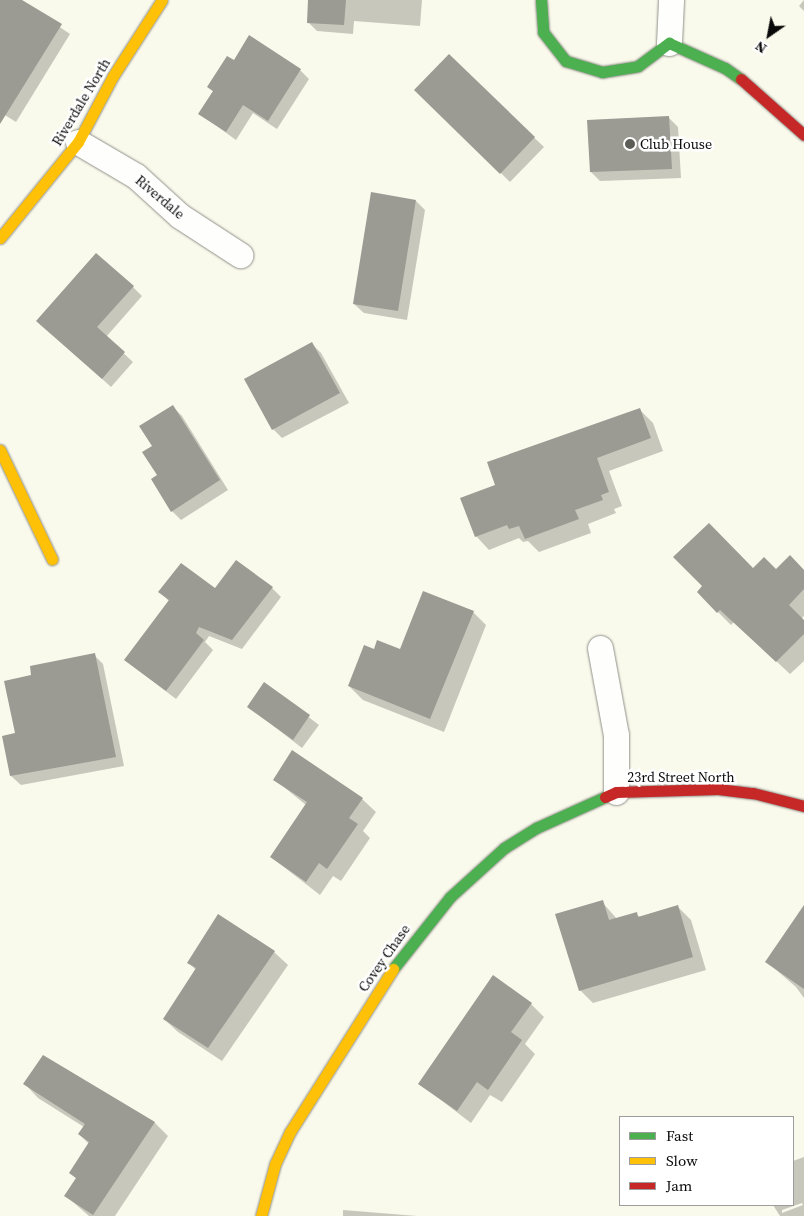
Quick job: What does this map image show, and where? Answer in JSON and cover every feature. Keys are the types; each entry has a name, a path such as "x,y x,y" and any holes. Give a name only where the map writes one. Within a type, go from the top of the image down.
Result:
{"street":[{"name":"Riverdale North","path":"0,238 78,142 113,76 162,0"},
{"path":"542,0 543,32 566,61 602,72 638,66 669,43"},
{"path":"669,43 670,0"},
{"path":"669,43 725,68 756,89 804,135"},
{"name":"Riverdale","path":"78,142 136,176 180,216 240,255"},
{"path":"0,450 52,559"},
{"path":"600,648 616,735 616,792"},
{"name":"23rd Street North","path":"616,792 718,789 753,793 804,806"},
{"name":"Covey Chase","path":"261,1216 275,1164 290,1132 403,952 450,897 504,848 536,828 616,792"}],"building":[{"path":"0,0 22,0 62,24 0,124"},
{"path":"308,0 346,0 344,25 307,23"},
{"path":"249,35 301,69 268,121 243,105 226,132 198,114 213,91 207,87 227,56 234,60"},
{"path":"449,54 535,137 500,174 414,90"},
{"name":"Club House","path":"669,116 672,169 590,172 587,120"},
{"path":"371,192 416,200 398,311 353,304"},
{"path":"96,253 134,286 97,327 125,352 102,379 36,321"},
{"path":"312,342 340,393 272,430 244,379"},
{"path":"173,405 220,480 171,512 151,479 157,475 142,452 152,446 139,426"},
{"path":"640,408 651,438 597,458 609,492 601,495 603,500 575,510 579,519 525,539 519,526 509,529 507,525 475,537 460,498 495,485 487,462"},
{"path":"709,523 753,568 764,557 776,569 790,555 804,570 804,589 789,605 804,620 804,634 776,662 720,610 717,613 697,592 702,586 673,557"},
{"path":"236,560 273,587 232,640 199,627 196,633 204,640 166,691 124,660 169,600 158,592 181,563 215,588"},
{"path":"423,591 474,611 430,719 348,686 364,645 374,649 377,640 400,649"},
{"path":"95,653 116,757 10,776 2,736 15,733 4,681 31,675 30,666"},
{"path":"264,682 310,715 293,740 247,707"},
{"path":"292,750 363,798 349,818 358,824 327,869 319,863 306,882 270,857 307,802 273,780"},
{"path":"603,900 609,920 637,912 638,917 678,905 693,957 579,991 555,914"},
{"path":"804,905 804,989 765,962"},
{"path":"218,914 275,951 208,1048 163,1019 196,968 187,963"},
{"path":"493,975 532,1003 511,1032 522,1040 488,1090 477,1082 457,1111 418,1084"},
{"path":"43,1055 155,1122 93,1215 64,1196 76,1178 69,1173 89,1142 78,1134 85,1124 23,1084"}],"traffic: fast":[{"path":"541,0 543,32 566,61 602,72 638,66 669,43 725,68 741,79"},
{"path":"393,969 450,897 504,848 536,828 605,797"}],"traffic: slow":[{"path":"0,238 78,142 113,76 162,0"},
{"path":"0,450 52,559"},
{"path":"261,1216 275,1164 290,1132 393,969"}],"traffic: jam":[{"path":"741,79 804,135"},
{"path":"605,797 616,792 718,789 753,793 804,806"}],"place":[{"name":"Club House","path":"630,144"}]}
